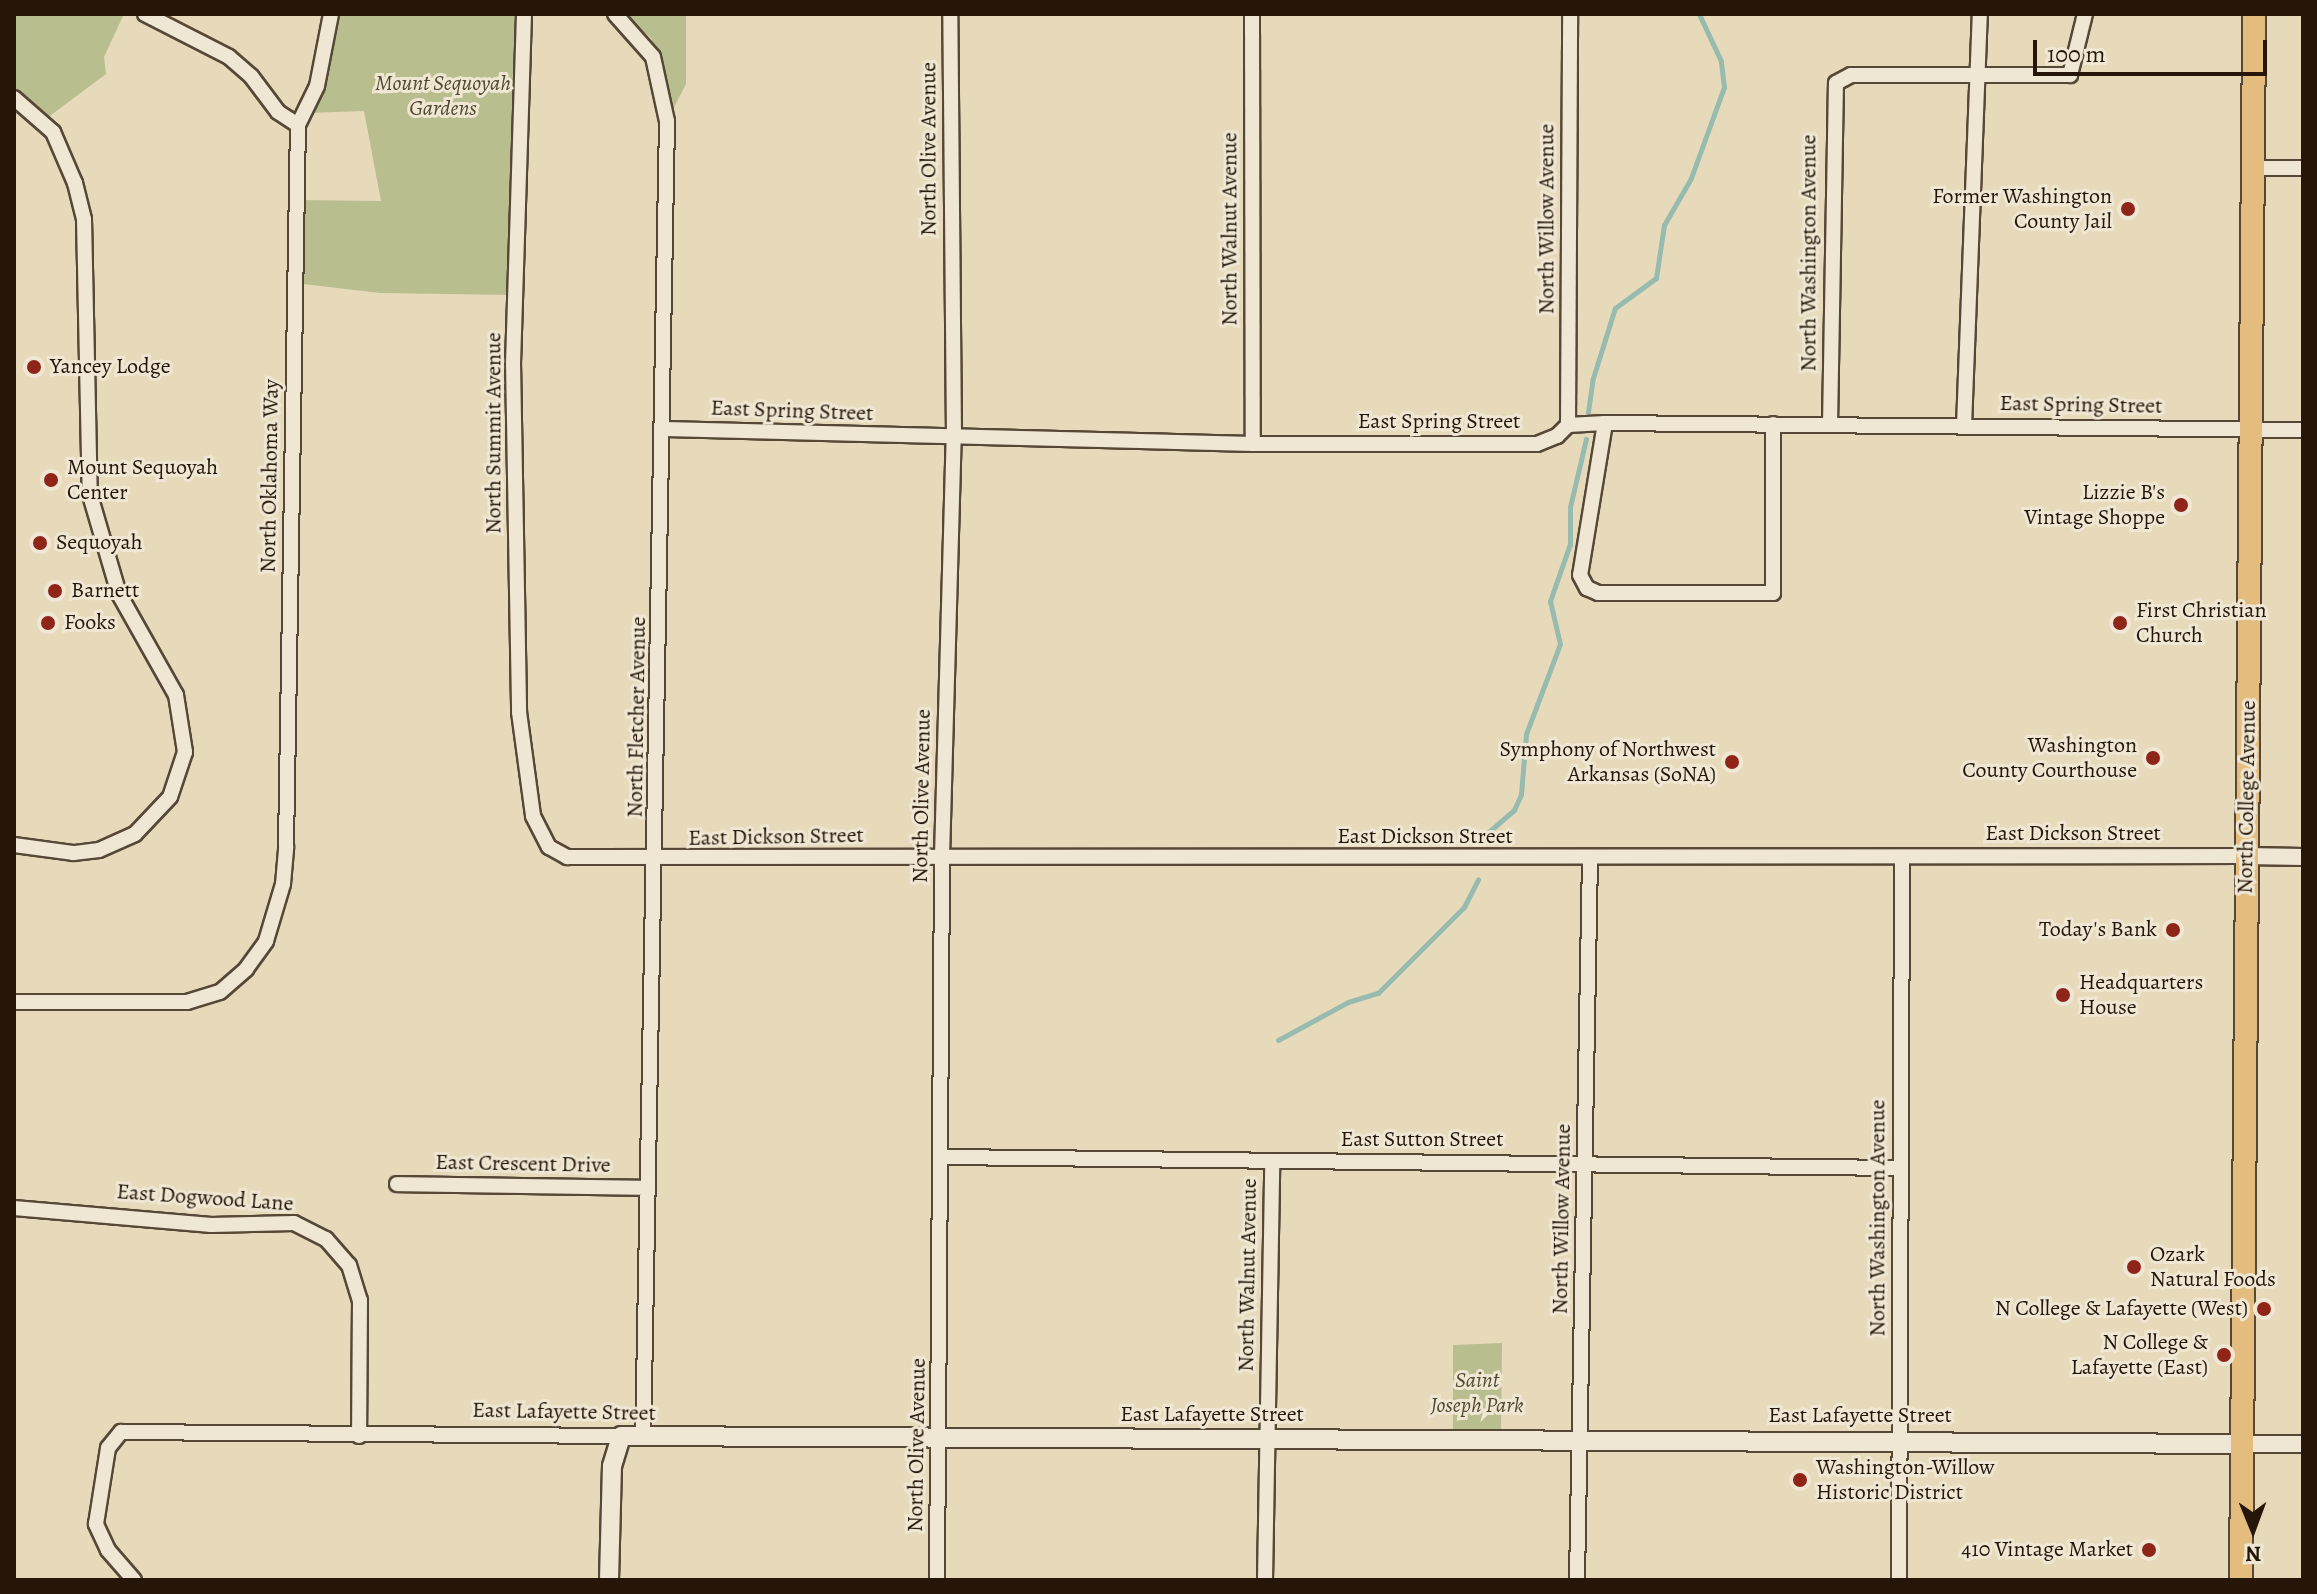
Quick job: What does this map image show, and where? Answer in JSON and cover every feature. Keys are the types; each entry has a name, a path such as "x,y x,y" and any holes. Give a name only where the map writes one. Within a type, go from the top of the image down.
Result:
{"main road":[{"name":"North College Avenue","path":"2241,1580 2246,856 2253,429 2254,14"},
{"name":"East Lafayette Street","path":"621,1436 2242,1444"},
{"path":"609,1580 612,1466 621,1436"}],"street":[{"path":"145,14 229,57 278,112 298,125"},
{"name":"North Oklahoma Way","path":"14,1002 187,1002 220,992 246,969 266,941 283,884 286,846 298,125 317,86 331,14"},
{"name":"North Summit Avenue","path":"524,14 513,362 519,712 533,816 549,847"},
{"name":"North Fletcher Avenue","path":"615,14 653,57 667,121 665,429 643,1437"},
{"name":"North Olive Avenue","path":"937,1580 944,1157 942,857 954,437 950,14"},
{"name":"North Walnut Avenue","path":"1252,14 1253,444"},
{"name":"North Willow Avenue","path":"1568,425 1570,14"},
{"path":"1964,426 1980,14"},
{"path":"1978,75 2070,75 2085,14"},
{"name":"North Washington Avenue","path":"1830,425 1836,83 1851,75 1978,75"},
{"path":"14,98 53,132 75,183 84,219 90,495 119,594 176,695 184,726 180,777 153,819 135,834 99,850 73,853 14,845"},
{"path":"2253,168 2303,168"},
{"path":"1605,423 1580,575 1587,588 1598,593 1773,593 1773,424"},
{"name":"East Spring Street","path":"665,429 1253,444 1537,444 1557,436 1568,425 1605,423 2303,430"},
{"name":"East Dickson Street","path":"549,847 567,857 656,861 942,857 2303,857"},
{"name":"North Washington Avenue","path":"1899,1580 1902,857"},
{"name":"North Willow Avenue","path":"1577,1580 1590,858"},
{"name":"East Sutton Street","path":"944,1157 1900,1168"},
{"name":"North Walnut Avenue","path":"1265,1580 1272,1162"},
{"name":"East Crescent Drive","path":"397,1184 648,1188"},
{"name":"East Dogwood Lane","path":"14,1208 211,1225 294,1223 326,1239 349,1265 360,1300 359,1436"},
{"name":"East Lafayette Street","path":"134,1580 108,1550 96,1524 108,1448 121,1432 621,1436"},
{"name":"East Lafayette Street","path":"2242,1444 2303,1444"}],"green space":[{"path":"14,14 124,14 104,57 106,74 43,121 14,99"},
{"name":"Mount Sequoyah Gardens","path":"331,14 524,14 517,295 380,293 295,283 297,200 381,201 364,111 306,113"},
{"path":"624,14 686,14 686,84 667,121 652,39"},
{"name":"Saint Joseph Park","path":"1502,1343 1501,1440 1453,1440 1453,1345"}],"waterway":[{"path":"1588,412 1593,378 1615,308 1656,278 1664,225 1691,178 1724,87 1721,61 1699,14"},
{"path":"1484,836 1514,810 1521,794 1526,734 1560,644 1550,601 1570,544 1570,507 1586,439"},
{"path":"1278,1040 1348,1002 1378,993 1464,907 1478,879"}],"place":[{"name":"Former Washington County Jail","path":"2128,209"},
{"name":"Yancey Lodge","path":"34,367"},
{"name":"Mount Sequoyah Center","path":"51,480"},
{"name":"Lizzie B's Vintage Shoppe","path":"2181,505"},
{"name":"Sequoyah","path":"40,543"},
{"name":"Barnett","path":"55,591"},
{"name":"Fooks","path":"48,623"},
{"name":"First Christian Church","path":"2120,623"},
{"name":"Washington County Courthouse","path":"2153,758"},
{"name":"Symphony of Northwest Arkansas (SoNA)","path":"1732,762"},
{"name":"Today's Bank","path":"2173,930"},
{"name":"Headquarters House","path":"2063,995"},
{"name":"Ozark Natural Foods","path":"2134,1267"},
{"name":"N College & Lafayette (West)","path":"2264,1309"},
{"name":"N College & Lafayette (East)","path":"2224,1355"},
{"name":"Washington-Willow Historic District","path":"1800,1480"},
{"name":"410 Vintage Market","path":"2149,1550"}]}
